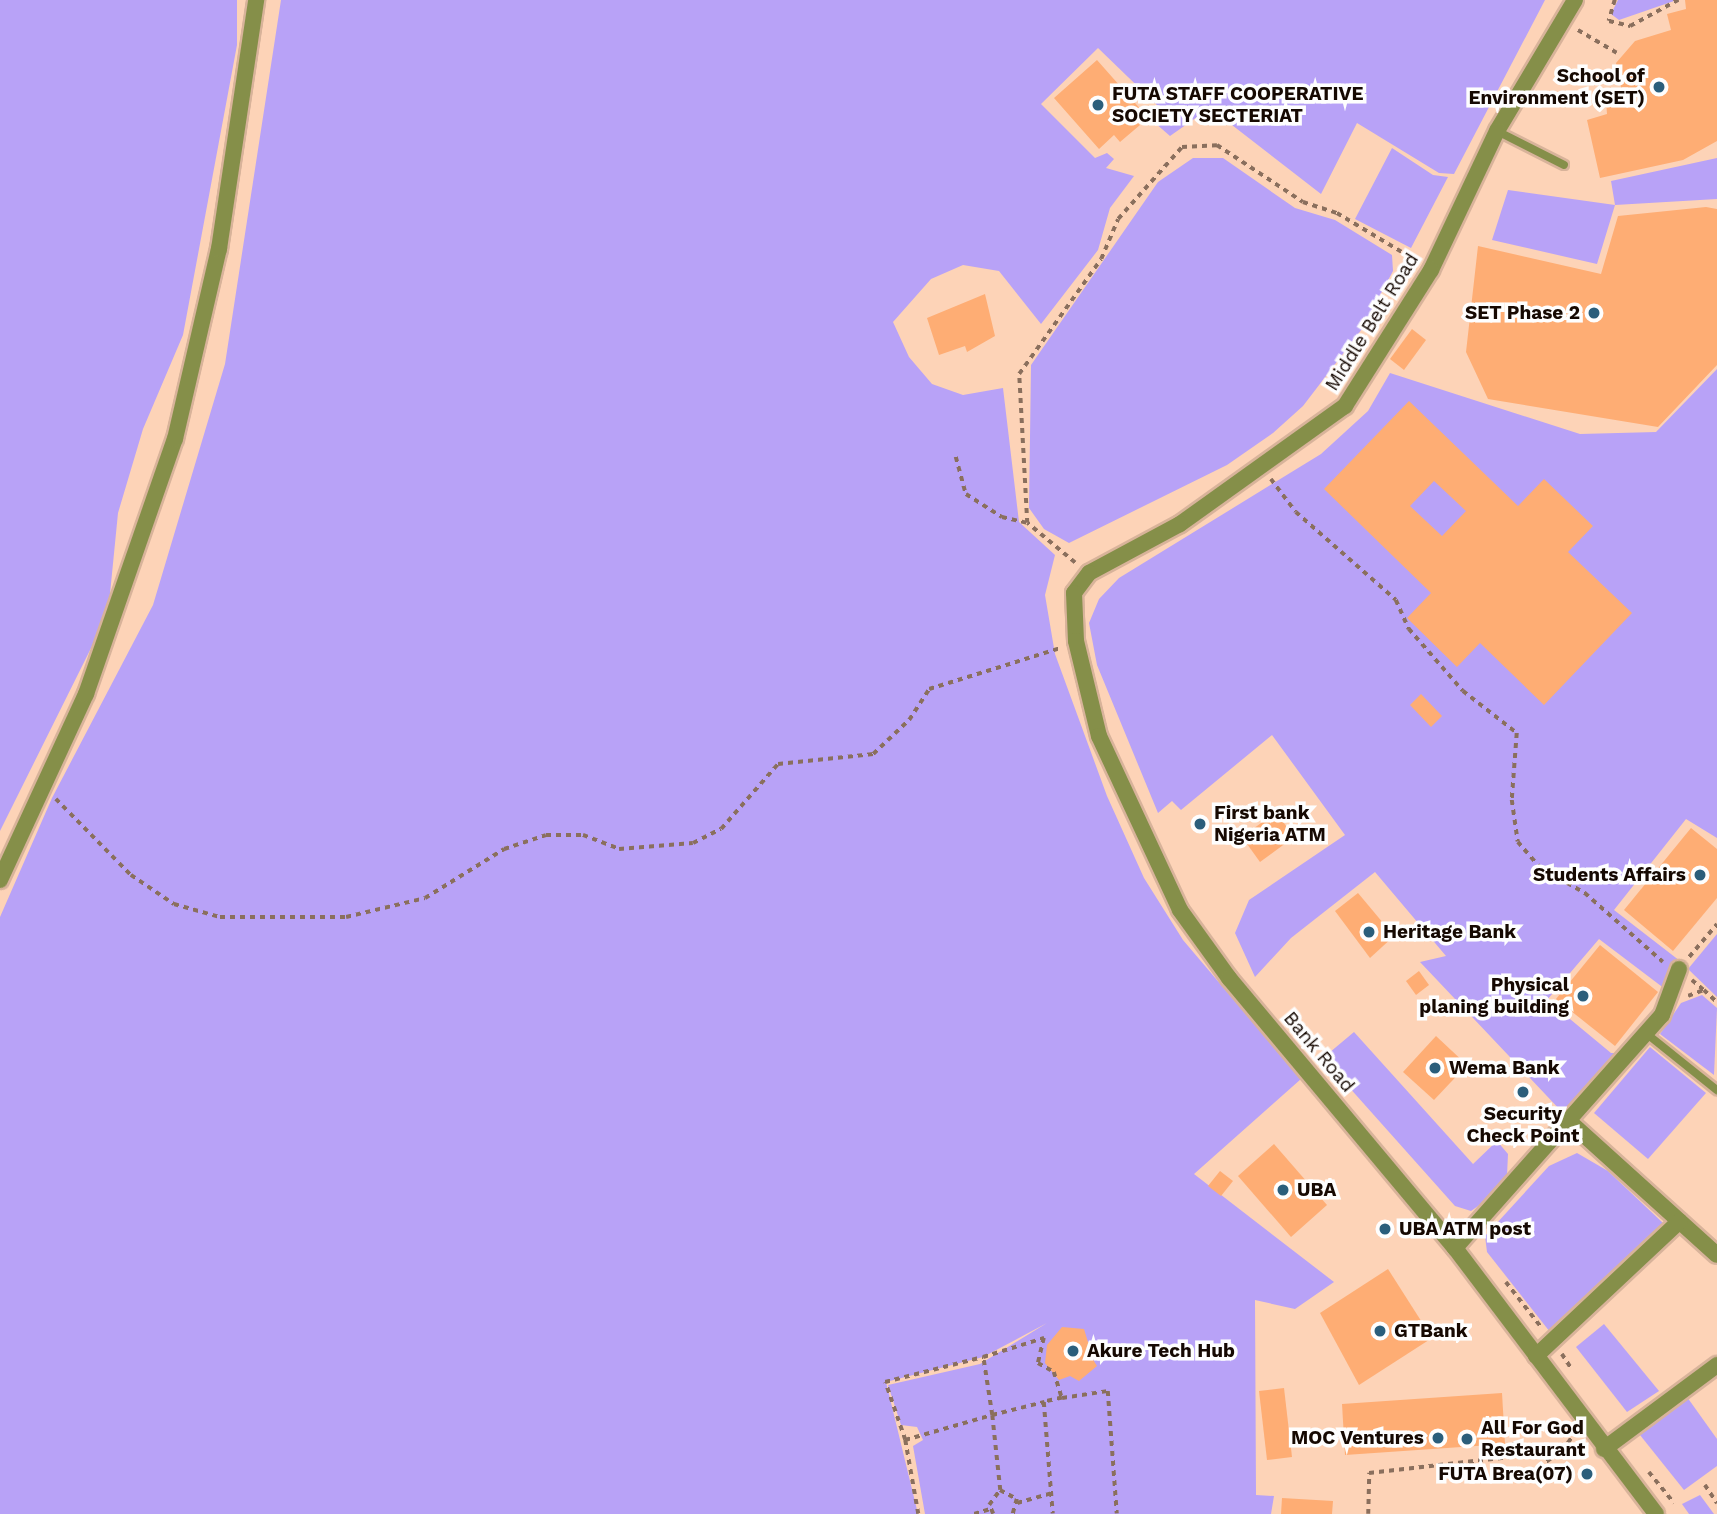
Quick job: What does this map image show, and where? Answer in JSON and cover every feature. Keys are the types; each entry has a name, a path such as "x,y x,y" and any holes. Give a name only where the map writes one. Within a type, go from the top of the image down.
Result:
{"street":[{"path":"0,880 37,794 86,694 175,439 219,249 256,0"},
{"name":"Middle Belt Road","path":"1089,573 1180,524 1345,406 1431,270 1497,131 1575,0"},
{"path":"1077,642 1074,593 1089,573"},
{"name":"Bank Road","path":"1077,642 1099,736 1180,910 1455,1248 1604,1449 1656,1514"},
{"path":"1455,1248 1572,1124 1647,1034 1670,1003 1677,975"},
{"path":"1572,1124 1717,1255"},
{"path":"1536,1356 1680,1221"},
{"path":"1604,1449 1717,1365"},
{"name":"Bank Road","path":"1604,1449 1641,1514"}],"lane":[{"path":"1497,131 1564,165"},
{"path":"1647,1034 1717,1090"}],"path":[{"path":"1615,0 1609,21 1630,26 1678,0"},
{"path":"1571,32 1581,29 1617,52"},
{"path":"1027,523 1019,374 1156,170 1182,146 1217,145 1303,202 1337,213 1431,270"},
{"path":"956,457 966,494 1002,517 1027,523 1089,573"},
{"path":"1262,466 1296,512 1396,600 1409,629 1463,691 1517,733 1512,800 1518,842 1541,868 1585,893 1660,957 1677,975 1717,924"},
{"path":"37,794 54,797 131,875 174,904 220,916 346,917 425,898 504,849 546,835 583,835 619,849 693,843 721,829 778,764 873,754 909,720 929,689 1077,642"},
{"path":"1670,1003 1704,990 1717,1002"},
{"path":"918,1514 905,1440 886,1382 1044,1338 1038,1363 1054,1372 1062,1398"},
{"path":"983,1357 1000,1490 1017,1503"},
{"path":"905,1440 1044,1402 1108,1391 1116,1514"},
{"path":"1044,1402 1053,1514"},
{"path":"1522,1479 1562,1451 1583,1421"},
{"path":"1512,1444 1562,1451"},
{"path":"1368,1514 1368,1474 1562,1451"},
{"path":"1705,1485 1717,1503"},
{"path":"974,1514 992,1511 992,1495 1000,1490"},
{"path":"1017,1503 1052,1493"},
{"path":"1013,1514 1017,1503"}],"shaded area":[{"path":"0,0 237,0 237,45 183,335 143,429 118,513 108,614 0,831"},
{"path":"281,0 1545,0 1454,174 1439,173 1357,123 1321,194 1210,108 1170,136 1147,116 1158,106 1098,48 1041,104 1095,158 1107,153 1114,159 1106,168 1134,176 1110,208 1098,250 1041,324 999,271 963,265 931,279 893,322 909,357 932,384 963,395 1003,388 1019,522 1055,555 1045,595 1055,654 1107,796 1144,878 1183,940 1301,1079 1194,1174 1334,1282 1295,1309 1255,1300 1256,1495 1274,1496 1271,1514 925,1514 913,1446 923,1440 917,1427 901,1425 888,1385 980,1364 1047,1323 983,1357 886,1382 918,1514 0,1514 0,917 52,798 153,605 225,364"},
{"path":"1618,0 1674,1 1619,20 1611,14"},
{"path":"1392,148 1433,175 1448,177 1411,248 1355,219"},
{"path":"1193,158 1223,158 1295,208 1335,220 1392,255 1393,271 1362,329 1303,406 1273,433 1227,465 1069,543 1044,529 1029,508 1031,365 1158,182"},
{"path":"1717,158 1717,199 1615,205 1611,181"},
{"path":"1508,190 1615,205 1597,264 1492,240"},
{"path":"1717,369 1717,838 1686,819 1614,910 1680,961 1665,989 1599,939 1547,1000 1611,1053 1622,1053 1570,1114 1563,1113 1420,962 1446,956 1375,872 1291,938 1255,977 1235,933 1249,900 1345,835 1272,735 1181,810 1172,801 1158,813 1097,665 1089,623 1099,599 1119,578 1321,454 1368,411 1390,373 1580,434 1656,432"},
{"path":"1717,934 1717,997 1688,969"},
{"path":"1702,995 1717,1008 1714,1075 1660,1034 1681,1003"},
{"path":"1354,1032 1473,1164 1497,1141 1508,1154 1507,1176 1471,1211 1455,1206 1323,1058"},
{"path":"1650,1047 1706,1093 1648,1159 1594,1113"},
{"path":"1577,1153 1608,1171 1663,1223 1550,1332 1487,1252 1485,1236 1549,1166"},
{"path":"1604,1324 1659,1391 1627,1412 1576,1347"},
{"path":"1687,1397 1717,1439 1717,1466 1684,1490 1640,1435"},
{"path":"1700,1495 1714,1514 1689,1514 1682,1504"}],"building":[{"name":"School of Environment (SET)","path":"1685,0 1717,0 1717,141 1683,160 1600,178 1587,120 1607,114 1606,101 1623,97 1616,63 1635,41 1671,30 1667,14 1686,9"},
{"name":"FUTA STAFF COOPERATIVE SOCIETY SECTERIAT","path":"1097,60 1143,112 1134,119 1140,125 1120,142 1114,135 1099,149 1054,98"},
{"name":"SET Phase 2","path":"1706,207 1717,209 1717,365 1658,427 1488,399 1466,352 1478,246 1601,274 1618,216"},
{"path":"985,294 995,336 967,352 965,346 939,355 927,318"},
{"path":"1412,329 1426,340 1404,370 1390,359"},
{"path":"1409,401 1518,506 1544,479 1593,526 1568,552 1632,613 1544,705 1480,643 1457,667 1407,618 1431,593 1324,489","holes":["1434,481 1466,511 1442,536 1410,506"]},
{"path":"1421,694 1442,716 1431,727 1410,705"},
{"path":"1276,812 1294,837 1260,862 1242,837"},
{"path":"1691,828 1717,849 1717,898 1673,951 1624,910"},
{"name":"Heritage Bank","path":"1358,893 1394,936 1370,958 1335,911"},
{"name":"Physical planing building","path":"1600,945 1658,992 1615,1046 1556,999"},
{"path":"1419,971 1429,985 1416,995 1406,981"},
{"name":"Wema Bank","path":"1436,1036 1467,1065 1434,1100 1403,1072"},
{"name":"UBA","path":"1274,1144 1327,1205 1291,1237 1238,1176"},
{"path":"1220,1171 1233,1181 1221,1196 1208,1186"},
{"name":"GTBank","path":"1388,1269 1432,1338 1359,1385 1320,1313"},
{"name":"Akure Tech Hub","path":"1062,1327 1084,1329 1088,1342 1099,1347 1092,1358 1097,1366 1079,1381 1070,1376 1059,1380 1045,1363 1047,1345"},
{"path":"1284,1388 1292,1457 1267,1460 1259,1391"},
{"path":"1502,1393 1505,1444 1345,1455 1342,1404"},
{"path":"1282,1498 1333,1501 1332,1514 1281,1514"}],"place":[{"name":"School of Environment (SET)","path":"1659,87"},
{"name":"FUTA STAFF COOPERATIVE SOCIETY SECTERIAT","path":"1098,105"},
{"name":"SET Phase 2","path":"1594,313"},
{"name":"First bank Nigeria ATM","path":"1200,824"},
{"name":"Students Affairs","path":"1700,875"},
{"name":"Heritage Bank","path":"1369,932"},
{"name":"Physical planing building","path":"1583,996"},
{"name":"Wema Bank","path":"1435,1068"},
{"name":"Security Check Point","path":"1523,1092"},
{"name":"UBA","path":"1283,1190"},
{"name":"UBA ATM post","path":"1385,1229"},
{"name":"GTBank","path":"1380,1331"},
{"name":"Akure Tech Hub","path":"1073,1351"},
{"name":"MOC Ventures","path":"1438,1438"},
{"name":"All For God Restaurant","path":"1467,1439"},
{"name":"FUTA Brea(07)","path":"1587,1474"}]}
